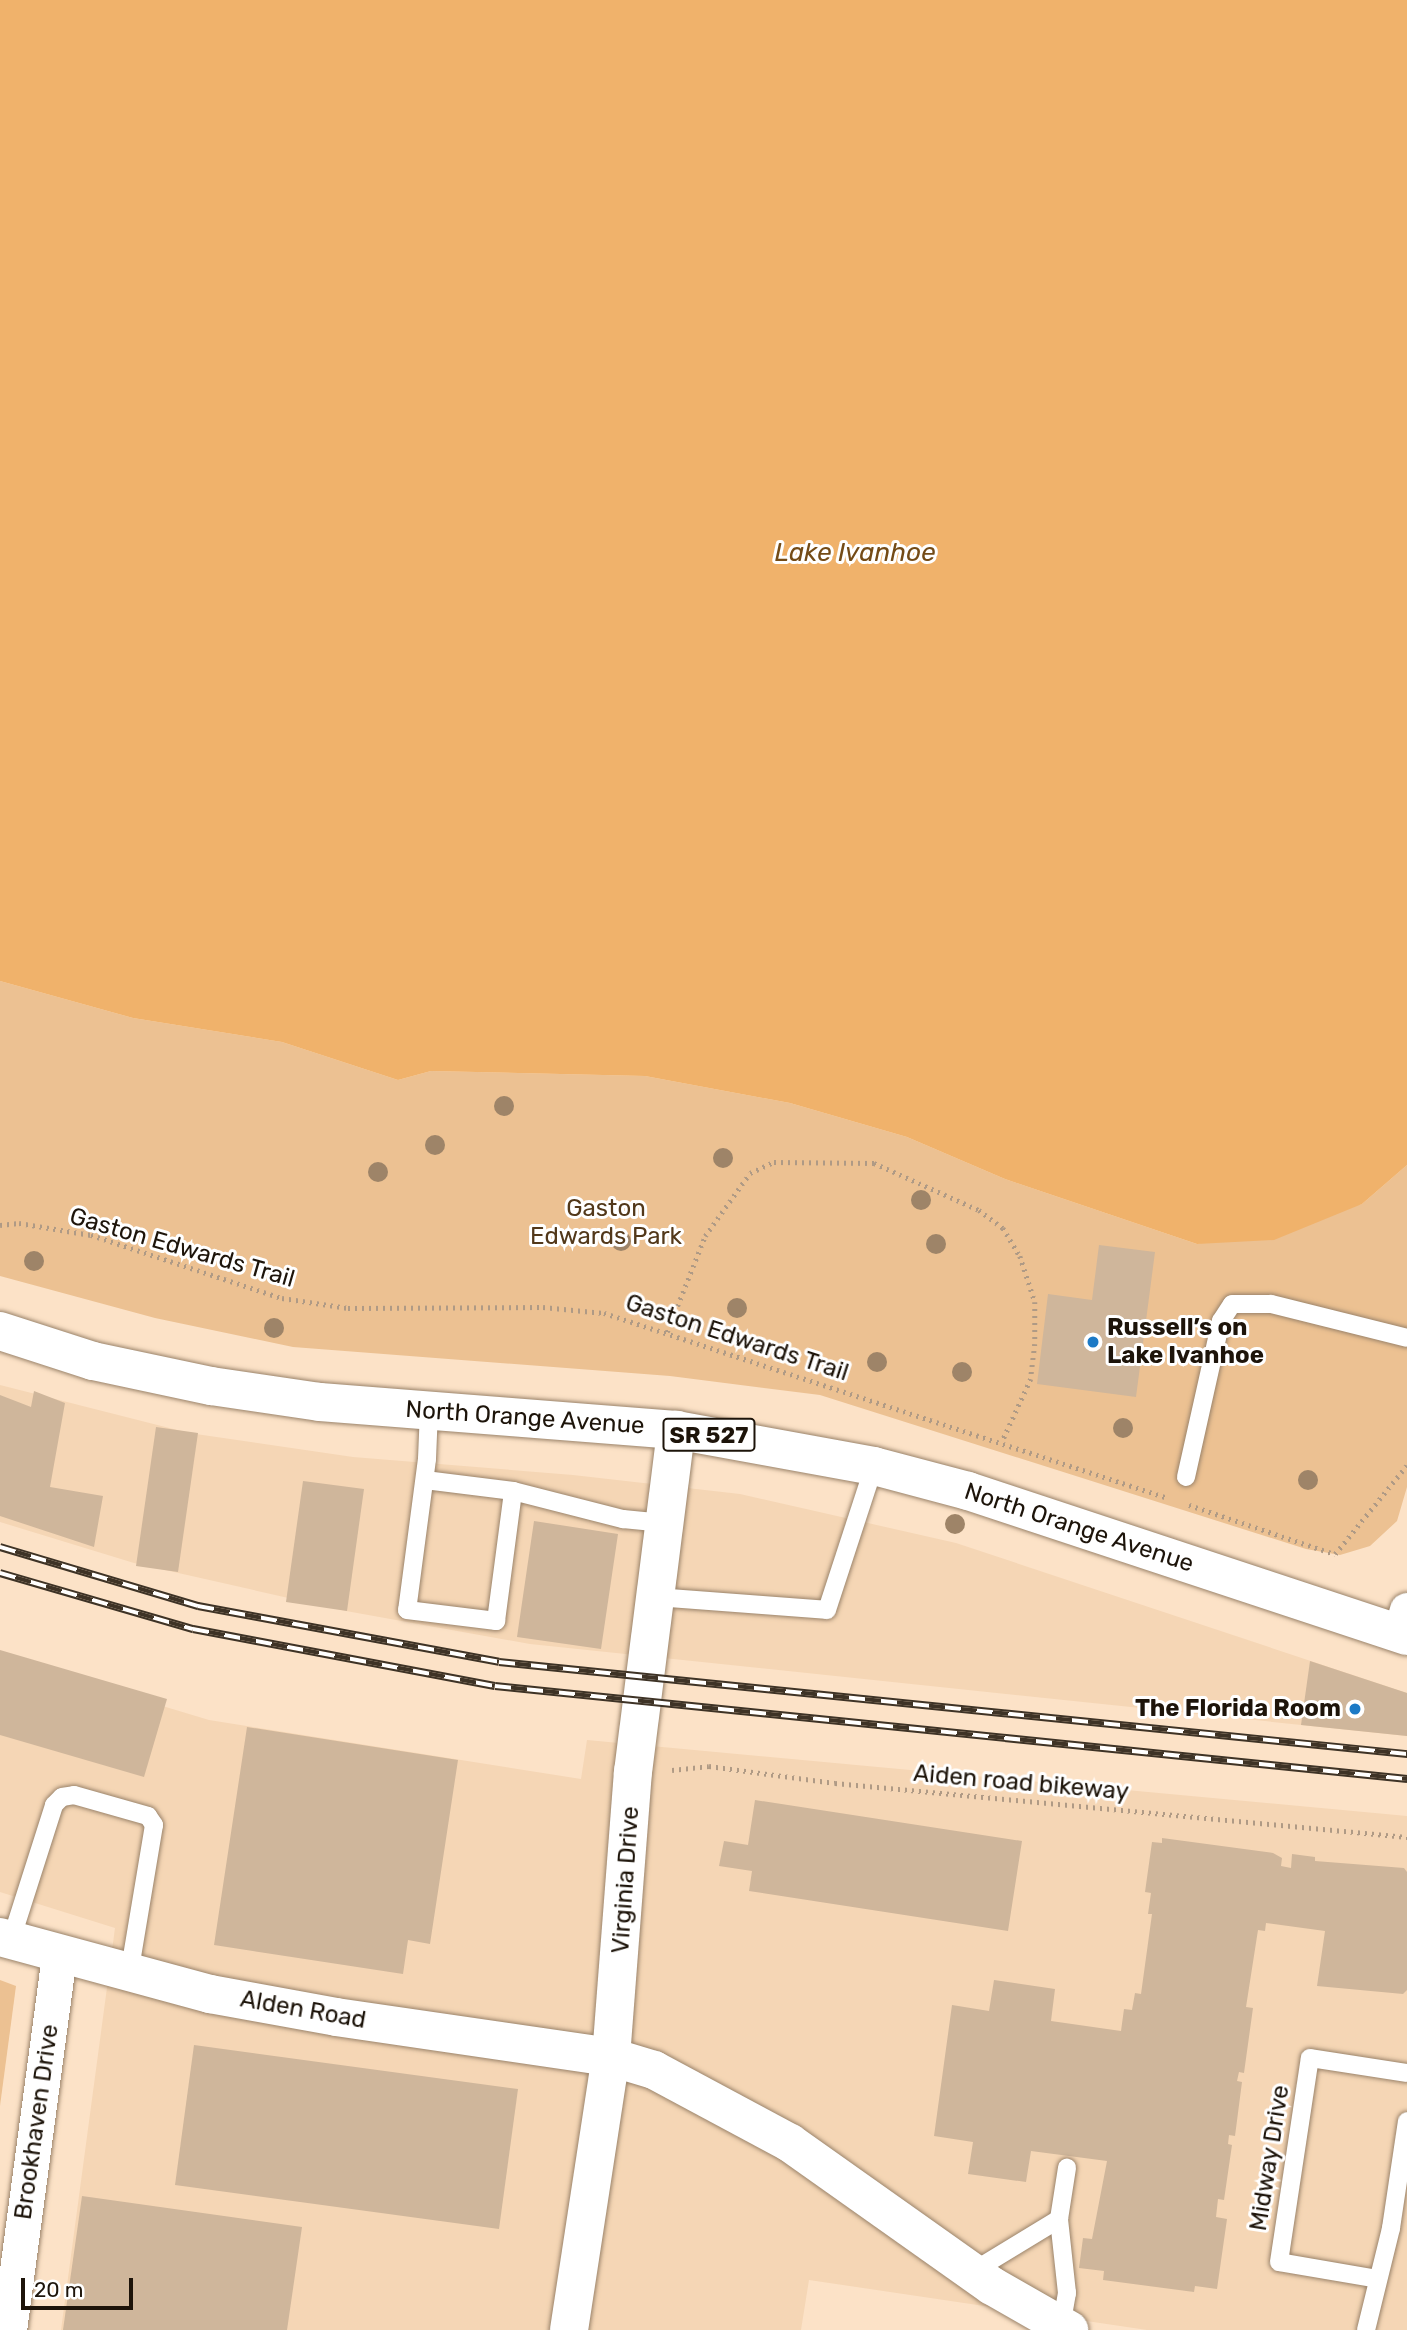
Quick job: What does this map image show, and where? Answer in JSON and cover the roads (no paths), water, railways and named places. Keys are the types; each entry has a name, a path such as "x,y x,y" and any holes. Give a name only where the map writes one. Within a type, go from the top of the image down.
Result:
{"street":[{"name":"North Orange Avenue","path":"0,1331 93,1361 211,1386 320,1402 676,1430 874,1466 968,1490 1405,1626"},
{"name":"Virginia Drive","path":"569,2330 611,2057 633,1775 676,1430"},
{"name":"Alden Road","path":"5,1939 129,1974 336,2017 611,2057 654,2070 790,2143 972,2272 1065,2328"},
{"name":"Brookhaven Drive","path":"9,2330 59,1956"}],"lane":[{"path":"1186,1477 1221,1321 1232,1304 1271,1304 1407,1338"},
{"path":"429,1411 425,1480 407,1611 496,1621 513,1490"},
{"path":"655,1597 827,1611 874,1466"},
{"path":"425,1480 513,1490 623,1519 664,1523"},
{"path":"5,1939 54,1805 62,1797 74,1795 148,1816 154,1825 129,1974"},
{"name":"Midway Drive","path":"1378,2278 1279,2262 1310,2059 1407,2073"},
{"path":"1366,2330 1407,2121"},
{"path":"1065,2328 1068,2293 1059,2219 1067,2168"},
{"path":"972,2272 1059,2219"}],"water":[{"name":"Lake Ivanhoe","path":"0,0 1407,0 1407,1165 1362,1204 1274,1240 1197,1244 1005,1179 907,1137 790,1103 645,1076 431,1071 398,1080 282,1042 133,1018 0,981"}],"railway":[{"path":"0,1547 198,1606 499,1662 1407,1754"},
{"path":"0,1573 193,1629 495,1686 1407,1779"}],"place":[{"name":"Russell’s on Lake Ivanhoe","path":"1093,1342"},
{"name":"The Florida Room","path":"1355,1709"}],"park label":[{"name":"Gaston Edwards Park","path":"606,1223"}]}
